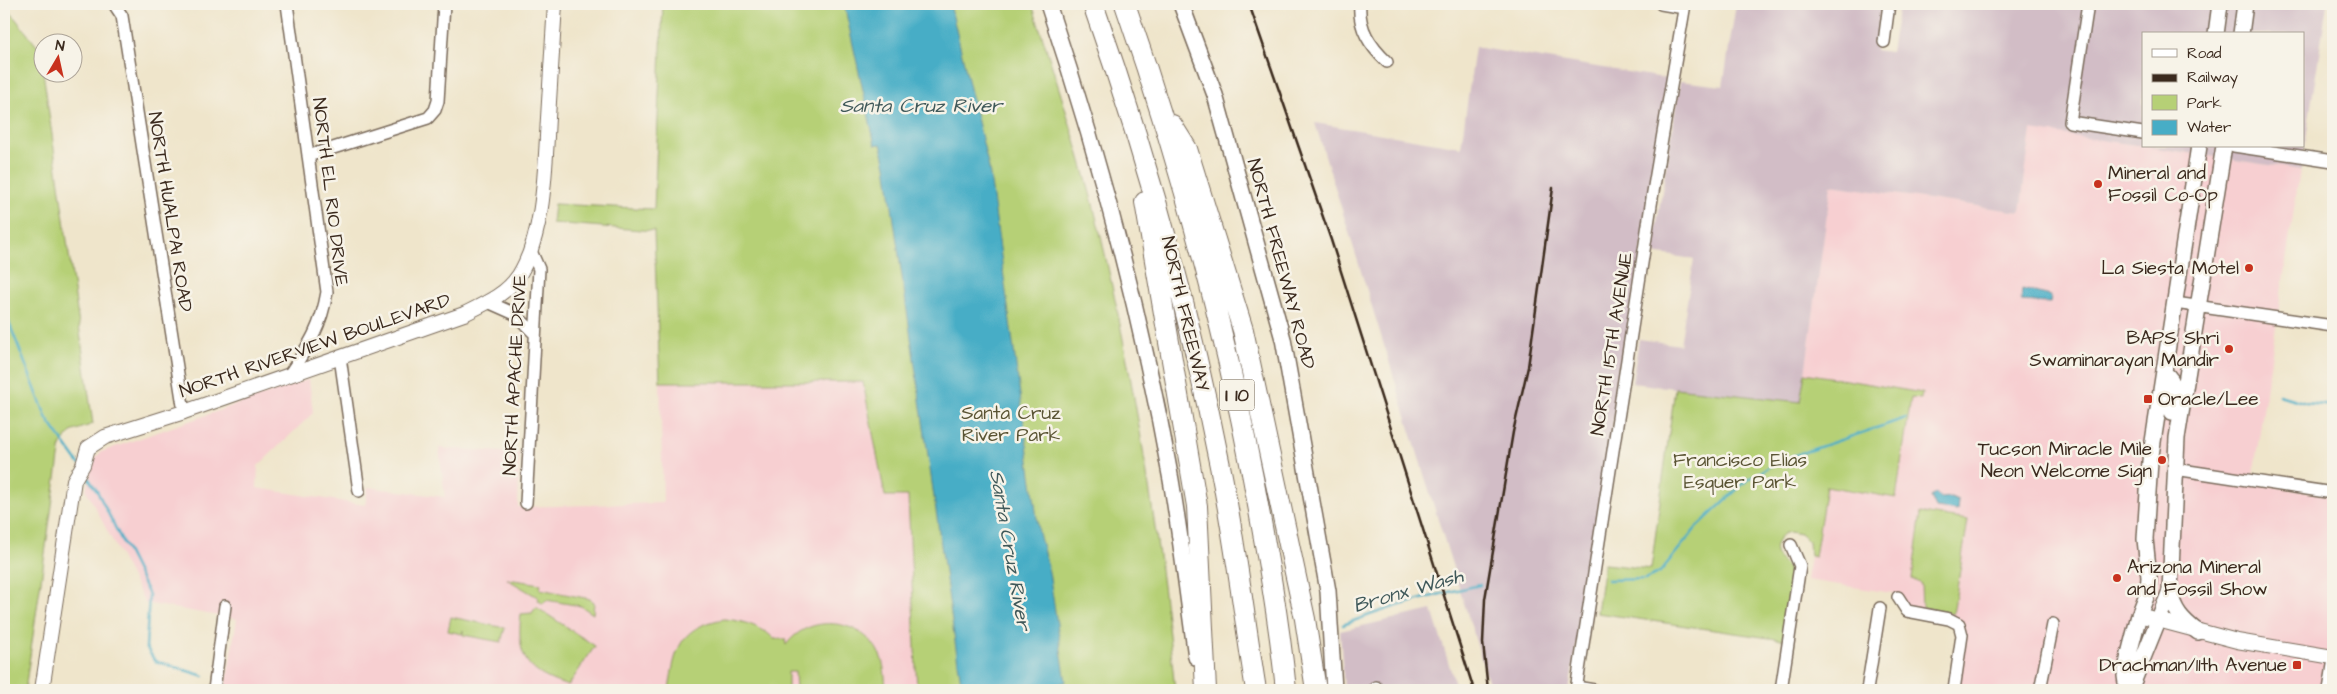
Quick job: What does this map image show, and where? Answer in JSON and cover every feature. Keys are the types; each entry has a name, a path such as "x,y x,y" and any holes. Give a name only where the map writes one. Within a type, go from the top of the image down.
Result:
{"highway":[{"name":"NORTH FREEWAY","path":"1093,4 1129,108 1157,202 1179,286 1220,467 1256,690"},
{"name":"NORTH FREEWAY","path":"1125,4 1160,106 1210,281 1236,391 1270,566 1286,690"},
{"path":"1160,106 1187,148 1243,330 1305,619 1316,690"},
{"path":"1129,108 1197,506 1206,690"}],"main road":[{"path":"1048,4 1090,135 1143,340 1171,481 1201,690"},
{"name":"NORTH FREEWAY ROAD","path":"1181,4 1215,95 1283,338 1328,591 1334,690"},
{"path":"2216,32 2220,4"},
{"path":"2241,32 2245,4"},
{"path":"2129,690 2125,676 2139,615 2148,592 2149,576 2145,543 2150,461 2199,148"},
{"path":"2198,632 2182,619 2174,609 2170,591 2175,469 2180,421 2200,306 2224,148"},
{"path":"2164,373 2169,376 2174,387 2169,438 2175,469"},
{"path":"2129,690 2159,622 2170,591"}],"street":[{"name":"NORTH HUALPAI ROAD","path":"114,4 122,16 184,412"},
{"name":"NORTH EL RIO DRIVE","path":"288,4 327,292 324,313 315,335 289,375"},
{"path":"308,156 428,118 435,110 438,101 444,4"},
{"name":"NORTH RIVERVIEW BOULEVARD","path":"42,690 74,480 88,448 105,437 184,412 464,314 506,291 518,276 531,251 537,231 546,151 555,4"},
{"path":"1360,4 1361,21 1366,37 1386,62"},
{"path":"1661,4 1684,6"},
{"path":"1884,42 1889,4"},
{"path":"2088,4 2070,122 2142,133"},
{"name":"NORTH 15TH AVENUE","path":"1576,689 1684,6"},
{"path":"2247,148 2333,161"},
{"name":"NORTH APACHE DRIVE","path":"526,502 539,269 531,251"},
{"path":"488,302 516,314 536,334"},
{"path":"2175,303 2333,326"},
{"path":"340,357 358,491"},
{"path":"2175,469 2333,493"},
{"path":"1781,690 1800,566 1791,545"},
{"path":"1898,597 1907,611 1949,619 1959,624 1962,634 1954,690"},
{"path":"214,690 226,606"},
{"path":"1867,690 1880,608"},
{"path":"2139,615 2198,632 2262,646 2333,657"},
{"path":"2040,690 2052,624"},
{"path":"2329,690 2333,665"},
{"path":"1576,689 1594,690"}],"shaded area":[{"path":"1736,4 1882,4 1875,50 1891,52 1899,4 2327,4 2301,170 2156,148 2304,148 2304,32 2142,32 2142,146 2031,130 2020,212 1831,185 1801,403 1632,383 1639,339 1680,345 1694,259 1652,253 1680,81 1723,86"},
{"path":"1475,47 1670,79 1569,690 1491,690 1315,123 1461,147"},
{"path":"2031,129 2142,146 2142,148 2156,148 2300,170 2252,483 2333,496 2333,690 2005,690 1950,682 1959,634 1955,624 1899,605 1893,593 1806,580 1810,556 1815,557 1826,486 1896,497 1911,398 1805,373 1831,185 2020,212"},
{"path":"309,379 313,413 258,466 257,488 365,505 368,487 445,497 439,448 519,453 518,507 663,503 660,382 863,382 885,495 908,496 917,690 225,690 237,619 145,603 86,490 91,471 95,459 101,452"},
{"path":"1432,610 1457,690 1344,690 1340,631"}],"green space":[{"path":"4,4 32,40 32,82 45,82 93,424 71,432 61,444 25,690 4,690"},
{"name":"Santa Cruz River Park","path":"663,4 1032,4 1084,170 1120,324 1148,481 1175,690 917,690 908,496 885,496 863,382 660,382 654,231 552,223 554,204 654,209"},
{"name":"Francisco Elias Esquer Park","path":"1805,373 1922,393 1921,399 1911,398 1896,498 1826,486 1815,557 1810,556 1809,542 1800,534 1788,532 1779,539 1776,547 1777,555 1792,575 1783,640 1597,613 1604,564 1651,569 1675,388 1800,402"},
{"path":"1921,513 1968,520 1953,614 1922,607 1921,584 1912,579"},
{"path":"507,579 541,584 540,589 590,599 594,602 593,614 581,606 546,600 543,604 538,600 539,598"},
{"path":"536,607 595,646 568,686 554,681 534,669 527,662 523,653 520,642 521,614 532,613"},
{"path":"451,617 505,628 501,642 463,635 463,630 462,634 448,631"},
{"path":"724,619 758,628 774,639 785,639 786,645 796,635 808,628 821,624 834,624 860,632 871,641 881,657 884,666 886,690 796,690 795,672 788,672 788,690 669,690 677,652 688,634 709,623"}],"water":[{"name":"Santa Cruz River","path":"844,4 950,4 989,168 1039,533 1049,572 1066,682 1061,683 1061,690 962,690 886,166 881,144 875,145"},
{"path":"2022,289 2051,296 2050,303 2021,301"},
{"path":"1936,493 1940,498 1951,497 1958,500 1957,511 1936,508 1931,497"}],"waterway":[{"path":"4,310 47,419 79,464"},
{"name":"Bronx Wash","path":"2279,395 2306,403 2333,406"},
{"name":"Bronx Wash","path":"1607,580 1645,579 1660,572 1697,527 1747,480 1781,460 1906,418"},
{"path":"85,473 97,491 149,595 146,647 155,661 204,676"},
{"name":"Bronx Wash","path":"1343,625 1411,602 1480,585"}],"railway":[{"path":"1249,4 1331,240 1474,690"},
{"path":"1488,690 1483,643 1485,599 1513,432 1528,367 1553,188"}],"place":[{"name":"Mineral and Fossil Co-Op","path":"2098,184"},
{"name":"La Siesta Motel","path":"2249,268"},
{"name":"BAPS Shri Swaminarayan Mandir","path":"2229,349"},
{"name":"Oracle/Lee","path":"2148,399"},
{"name":"Tucson Miracle Mile Neon Welcome Sign","path":"2162,460"},
{"name":"Arizona Mineral and Fossil Show","path":"2117,578"},
{"name":"Drachman/11th Avenue","path":"2297,665"}]}
